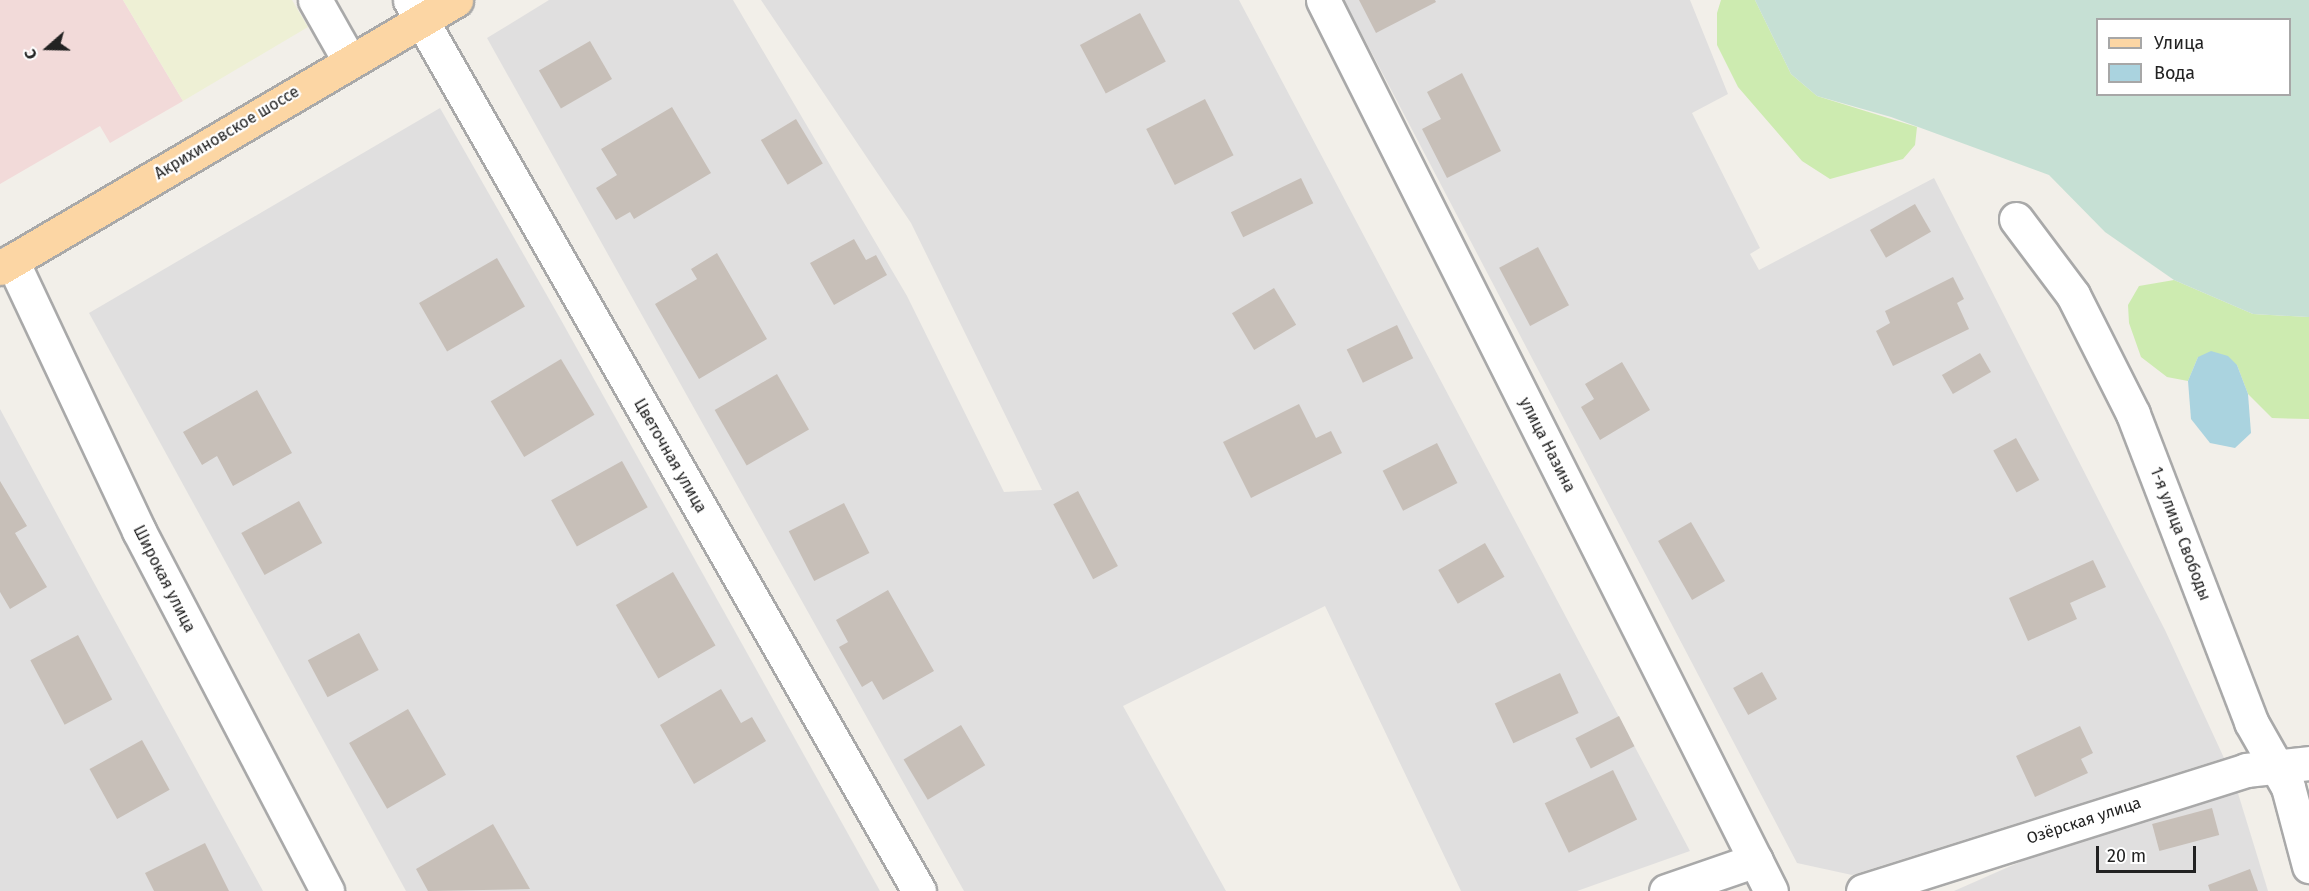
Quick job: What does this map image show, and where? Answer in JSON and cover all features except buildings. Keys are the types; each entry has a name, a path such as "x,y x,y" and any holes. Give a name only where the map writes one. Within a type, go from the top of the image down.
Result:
{"main road":[{"name":"Акрихиновское шоссе","path":"6,264 349,60 416,10 456,0"}],"street":[{"path":"315,0 349,60"},
{"name":"улица Назина","path":"1323,0 1771,891"},
{"name":"Цветочная улица","path":"416,10 920,891"},
{"name":"1-я улица Свободы","path":"2016,219 2073,295 2107,356 2179,528 2251,722 2288,787 2309,866"},
{"name":"Широкая улица","path":"6,264 145,541 327,891"},
{"name":"Озёрская улица","path":"1863,891 2246,770 2309,763"},
{"path":"1666,891 1756,860"}],"shaded area":[{"path":"0,0 123,0 183,101 110,143 100,126 0,184"},
{"path":"549,0 733,0 907,296 1004,492 1042,490 911,223 761,0 1239,0 1690,851 1577,891 1461,891 1325,606 1123,706 1226,891 964,891 487,38"},
{"path":"1344,0 1690,0 1728,94 1692,113 1760,248 1750,254 1759,270 1934,178 2165,630 2224,758 1852,875 1797,863"},
{"path":"440,108 880,891 406,891 89,313"},
{"path":"0,409 93,581 263,891 0,891"},
{"path":"2237,790 2268,891 1954,891 2072,839"}],"green space":[{"path":"123,0 292,0 308,27 183,101"},
{"path":"1721,0 1755,0 1791,74 1817,96 1917,127 1915,145 1903,159 1830,179 1802,161 1738,87 1717,45 1717,13"},
{"path":"1755,0 2309,0 2309,317 2253,314 2174,280 2105,232 2049,175 1891,117 1817,96 1791,74"},
{"path":"2174,280 2253,314 2309,317 2309,419 2272,418 2248,394 2237,365 2198,357 2188,381 2167,377 2141,357 2129,323 2128,305 2139,286"}],"water":[{"path":"2211,351 2228,356 2237,365 2248,394 2251,433 2235,448 2210,443 2191,419 2188,381 2198,357"}]}
